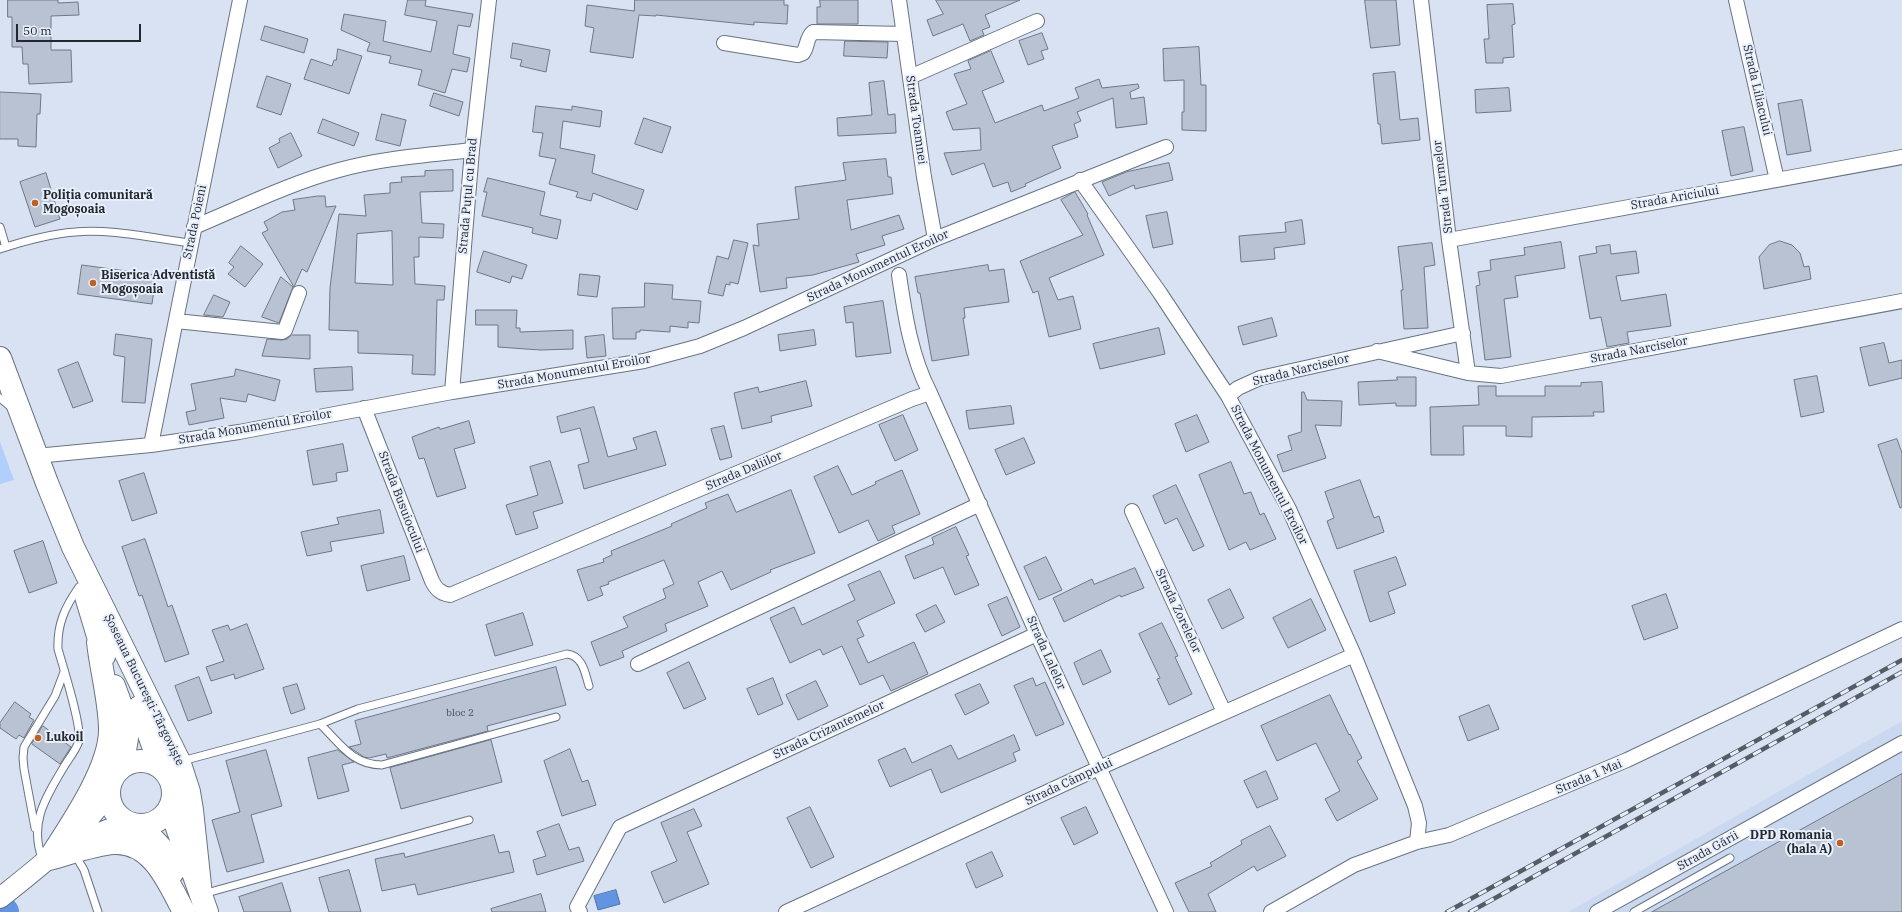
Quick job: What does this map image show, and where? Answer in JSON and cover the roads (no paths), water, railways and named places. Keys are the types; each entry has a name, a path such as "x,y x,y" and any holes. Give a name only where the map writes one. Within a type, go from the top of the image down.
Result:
{"main road":[{"name":"Șoseaua București-Târgoviște","path":"0,358 36,456 73,547 102,605 170,765 189,792 204,903"},
{"name":"Șoseaua București-Târgoviște","path":"73,547 98,642 128,729 127,749 119,770"},
{"path":"46,861 70,826 90,790 105,759 109,745 109,717 98,642"},
{"path":"46,861 91,836 134,824 157,821 170,808 174,791 167,774 170,765 135,762 119,770 110,784 109,792 110,801 114,810 120,817 134,824 161,846 169,858 185,912"},
{"path":"6,893 46,861 82,829 109,792"},
{"path":"170,808 204,903"},
{"path":"46,861 114,843 131,845 147,854 158,866 185,912"}],"street":[{"name":"Strada Poieni","path":"151,445 240,0"},
{"name":"Strada Puțul cu Brad","path":"452,392 472,150 489,0"},
{"name":"Strada Toamnei","path":"899,0 924,177 935,239"},
{"name":"Strada Turmelor","path":"1421,0 1449,240 1468,373"},
{"name":"Strada Liliacului","path":"1736,0 1777,180"},
{"path":"910,77 1037,20"},
{"path":"724,43 798,55 803,53 807,47 809,35 812,32 904,34"},
{"name":"Strada Monumentul Eroilor","path":"36,456 151,445 239,432 452,392 644,361 700,346 744,328 935,239 1166,147"},
{"path":"194,226 304,181 338,170 362,164 472,150"},
{"name":"Strada Ariciului","path":"1449,240 1902,157"},
{"name":"Strada Monumentul Eroilor","path":"1080,180 1160,293 1228,396 1289,509 1354,655 1415,806 1419,823 1417,842"},
{"path":"900,275 910,342 920,373 930,394"},
{"path":"176,322 282,332 285,330 299,293"},
{"name":"Strada Narciselor","path":"1377,351 1468,373 1500,376 1902,301"},
{"name":"Strada Narciselor","path":"1228,396 1238,388 1260,378 1463,333"},
{"name":"Strada Lalelor","path":"930,394 1098,768 1166,912"},
{"name":"Strada Daliilor","path":"443,594 450,595 912,399 930,394"},
{"name":"Strada Busuiocului","path":"364,408 432,581 436,588 443,594"},
{"path":"638,664 980,504"},
{"name":"Strada Zorelelor","path":"1132,511 1224,712"},
{"name":"Strada 1 Mai","path":"1271,912 1354,865 1417,842 1449,835 1627,760 1902,629"},
{"name":"Strada Crizantemelor","path":"580,912 577,907 620,827 1037,634"},
{"name":"Strada Câmpului","path":"786,912 1098,768 1354,655"},
{"name":"Strada Gării","path":"1597,912 1902,743"}],"lane":[{"path":"0,227 3,248 75,232 103,232 191,243"},
{"path":"0,398 22,417"},
{"path":"37,836 39,818 44,802 79,741 80,732 58,649 58,629 66,605 83,582"},
{"path":"170,765 320,724 358,709 567,654 574,655 579,658 590,686"},
{"path":"46,861 38,847 24,769 24,747 55,696 64,672"},
{"path":"320,724 352,756 371,765 382,765 556,717"},
{"path":"204,903 469,820"},
{"path":"74,853 84,870 98,912"},
{"path":"1634,912 1730,858"}],"water":[{"path":"616,890 620,904 598,910 594,896"}],"waterway":[{"path":"0,907 4,912"}],"railway":[{"path":"1447,912 1902,660"},
{"path":"1470,912 1902,672"}],"place":[{"name":"Poliția comunitară Mogoșoaia","path":"35,203"},
{"name":"Biserica Adventistă Mogoșoaia","path":"93,283"},
{"name":"Lukoil","path":"38,738"},
{"name":"DPD Romania (hala A)","path":"1840,843"}]}
